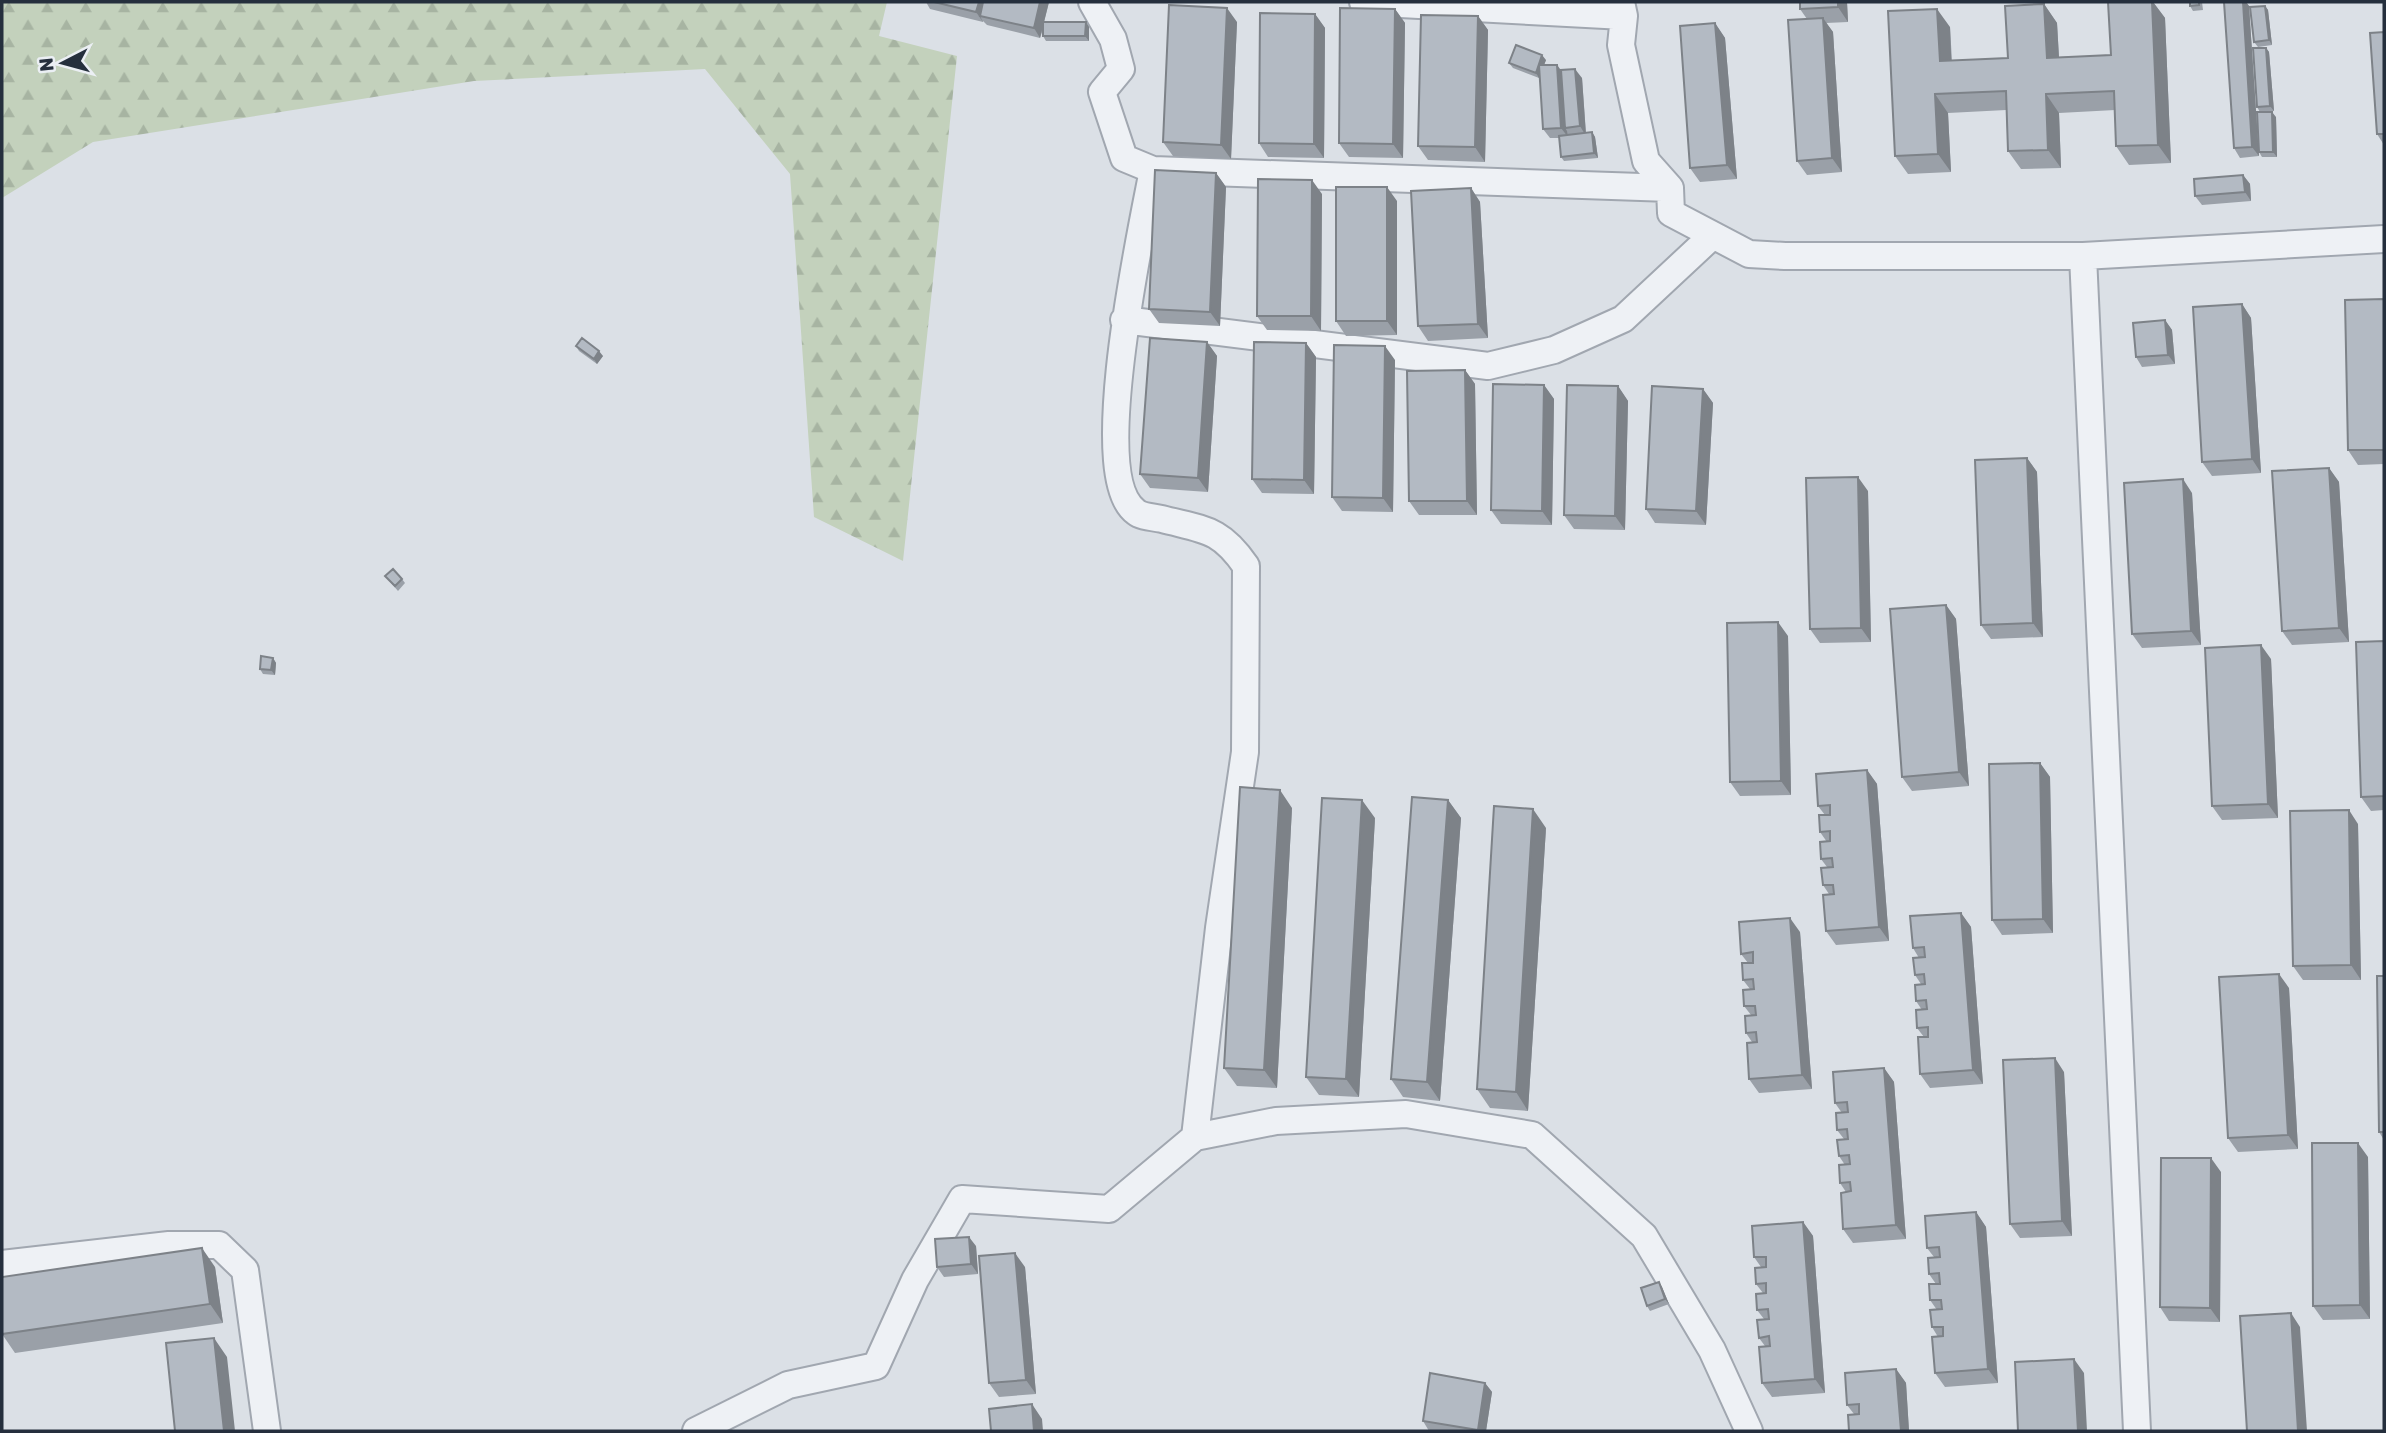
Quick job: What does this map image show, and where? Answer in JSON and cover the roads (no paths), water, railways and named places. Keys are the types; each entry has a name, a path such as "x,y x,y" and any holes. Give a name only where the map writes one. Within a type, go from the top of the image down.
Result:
{"street":[{"path":"1092,2 1113,38 1121,69 1102,92 1124,158 1153,170 1670,188"},
{"path":"1363,2 1622,9 1621,45 1646,161 1670,188 1671,213 1749,254 2083,256 2384,239"},
{"path":"1153,170 1124,320 1115,465 1120,492 1136,513 1211,532 1230,542 1246,566 1245,752 1219,928 1195,1137"},
{"path":"1124,320 1488,366 1554,350 1623,319 1712,236"},
{"path":"2083,256 2137,1431"},
{"path":"696,1431 788,1385 876,1366 915,1280 962,1199 1109,1209 1195,1137 1276,1121 1406,1114 1532,1135 1644,1236 1712,1350 1749,1431"},
{"path":"2,1264 169,1245 219,1245 246,1270 267,1431"}]}
